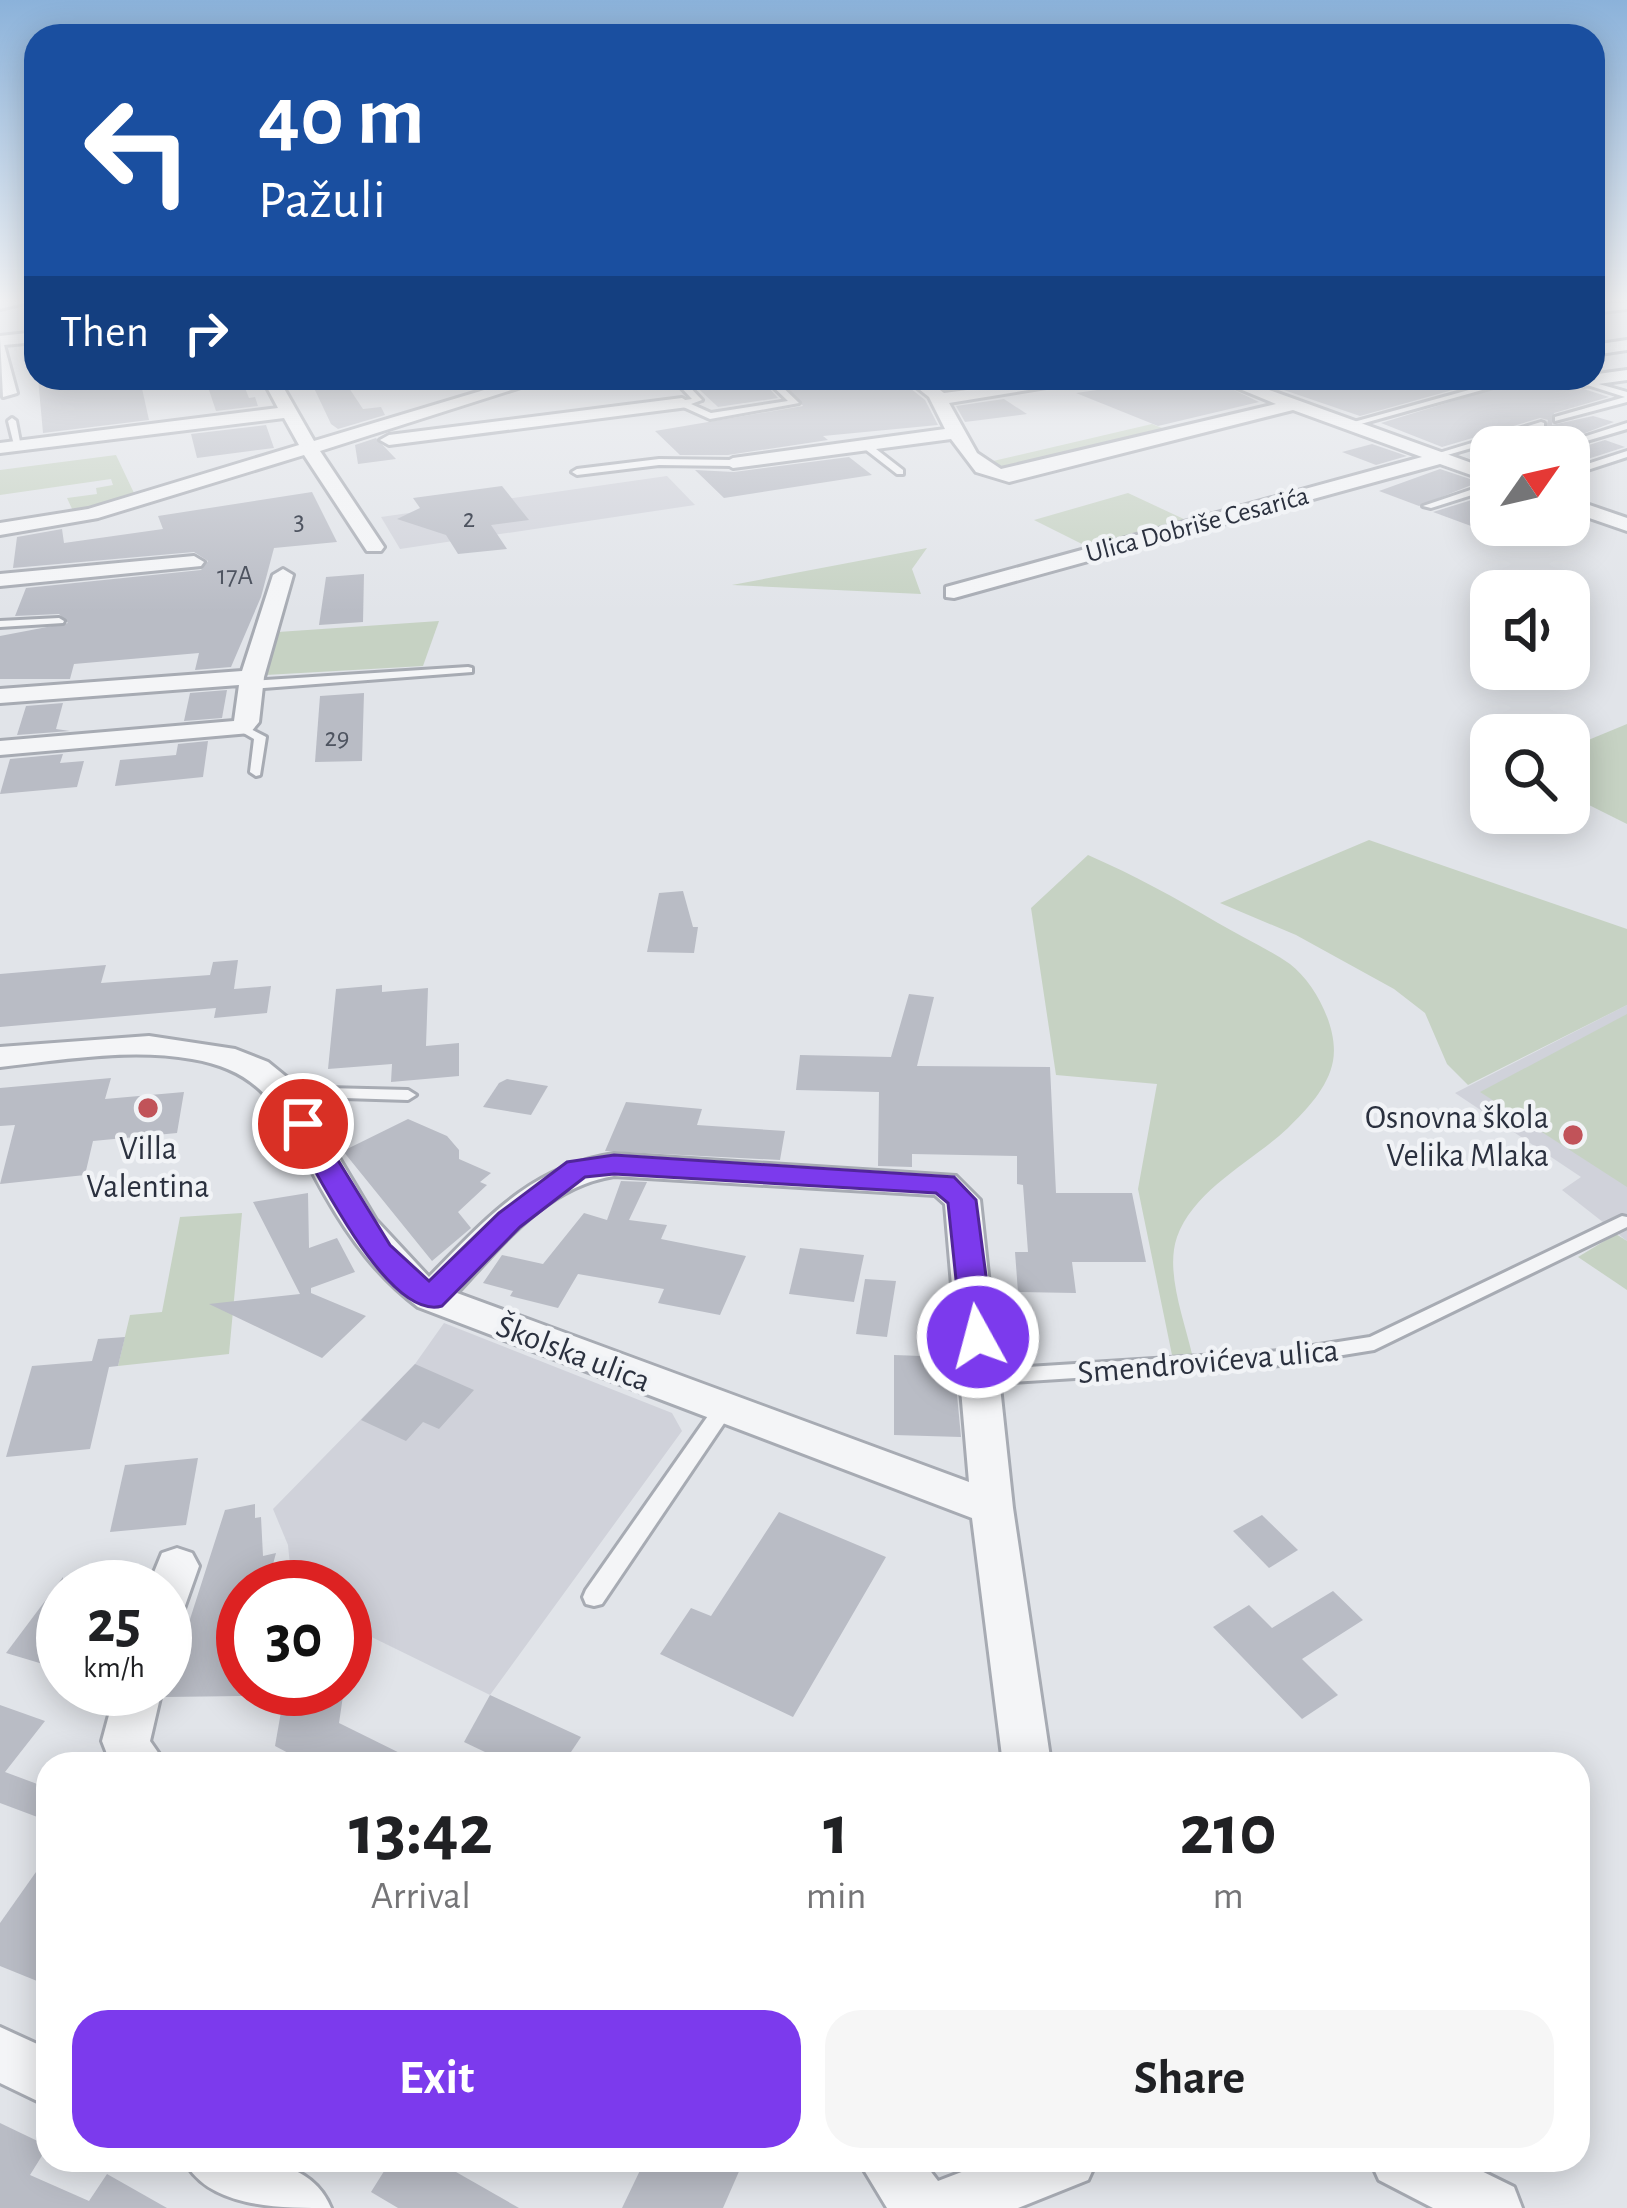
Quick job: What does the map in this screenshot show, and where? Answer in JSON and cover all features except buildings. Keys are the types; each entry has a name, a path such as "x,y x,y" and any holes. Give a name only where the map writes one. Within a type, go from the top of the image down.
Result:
{"street":[{"path":"285,405 374,547"},
{"path":"0,542 452,405"},
{"path":"352,435 400,439 674,405"},
{"path":"942,405 983,470 1010,476 1291,405"},
{"path":"1291,405 1470,466"},
{"path":"9,446 289,412"},
{"path":"733,463 956,433"},
{"name":"Ulica Dobriše Cesarića","path":"954,592 1437,457"},
{"path":"1590,511 1627,524"},
{"path":"0,529 72,519"},
{"path":"0,580 194,562"},
{"path":"0,748 241,728 247,722 252,681 283,575"},
{"path":"0,696 252,681"},
{"name":"Školska ulica","path":"0,1057 167,1046 241,1064 285,1092 380,1252 401,1277 431,1298 992,1508"},
{"path":"431,1298 509,1220 577,1169 614,1165 944,1184 962,1200 992,1508 1025,1752"},
{"path":"130,1752 126,1741 132,1716"},
{"path":"0,2054 36,2072"},
{"path":"235,2172 302,2208"},
{"path":"895,2172 922,2208"},
{"path":"944,2208 1037,2172"},
{"path":"1422,2172 1492,2208"}],"lane":[{"path":"684,405 714,416 781,405"},
{"path":"1347,424 1419,405"},
{"path":"1558,419 1602,405"},
{"path":"9,446 12,422"},
{"path":"1437,457 1541,425"},
{"path":"1590,437 1627,426"},
{"path":"864,444 900,472"},
{"path":"1590,465 1627,454"},
{"path":"577,472 659,462 733,463"},
{"path":"1428,506 1470,493"},
{"path":"0,624 58,621"},
{"path":"252,681 468,670"},
{"path":"241,728 260,736 256,772"},
{"path":"285,1092 408,1095"},
{"name":"Smendrovićeva ulica","path":"982,1377 1280,1358 1374,1343 1622,1222"},
{"path":"594,1597 724,1408"}],"shaded area":[{"path":"667,476 695,505 400,549 381,517"},
{"name":"Osnovna škola Velika Mlaka","path":"1627,1005 1627,1241 1562,1190 1581,1177 1455,1093"},
{"path":"444,1323 672,1413 682,1431 490,1695 372,1637 372,1560 289,1560 273,1509 415,1364"}],"green space":[{"path":"1152,424 1172,432 1002,472 980,464"},
{"path":"116,455 134,493 73,511 67,498 97,494 96,488 113,485 111,479 0,495 0,470"},
{"path":"1128,493 1188,521 1088,547 1034,520"},
{"path":"927,548 912,569 921,594 732,585"},
{"path":"439,621 423,666 266,675 278,632"},
{"path":"1627,724 1627,824 1590,806 1590,739"},
{"path":"1369,840 1627,929 1627,1005 1468,1085 1447,1064 1425,1013 1394,989 1296,935 1220,903"},
{"path":"1088,855 1290,964 1316,995 1332,1035 1333,1061 1315,1098 1288,1128 1210,1190 1177,1237 1174,1280 1192,1354 1172,1355 1138,1189 1157,1084 1056,1075 1031,908"},
{"name":"Osnovna škola Velika Mlaka","path":"1627,1014 1627,1187 1480,1092"},
{"path":"242,1213 229,1354 118,1366 130,1315 162,1312 180,1217"},
{"path":"1616,1234 1627,1241 1627,1290 1578,1257"}],"place":[{"name":"Villa Valentina","path":"148,1108"},
{"name":"Osnovna škola Velika Mlaka","path":"1573,1135"}],"route":[{"path":"303,1124 380,1252 401,1277 431,1298 545,1188 577,1169 614,1165 944,1184 962,1200 978,1337"}]}
